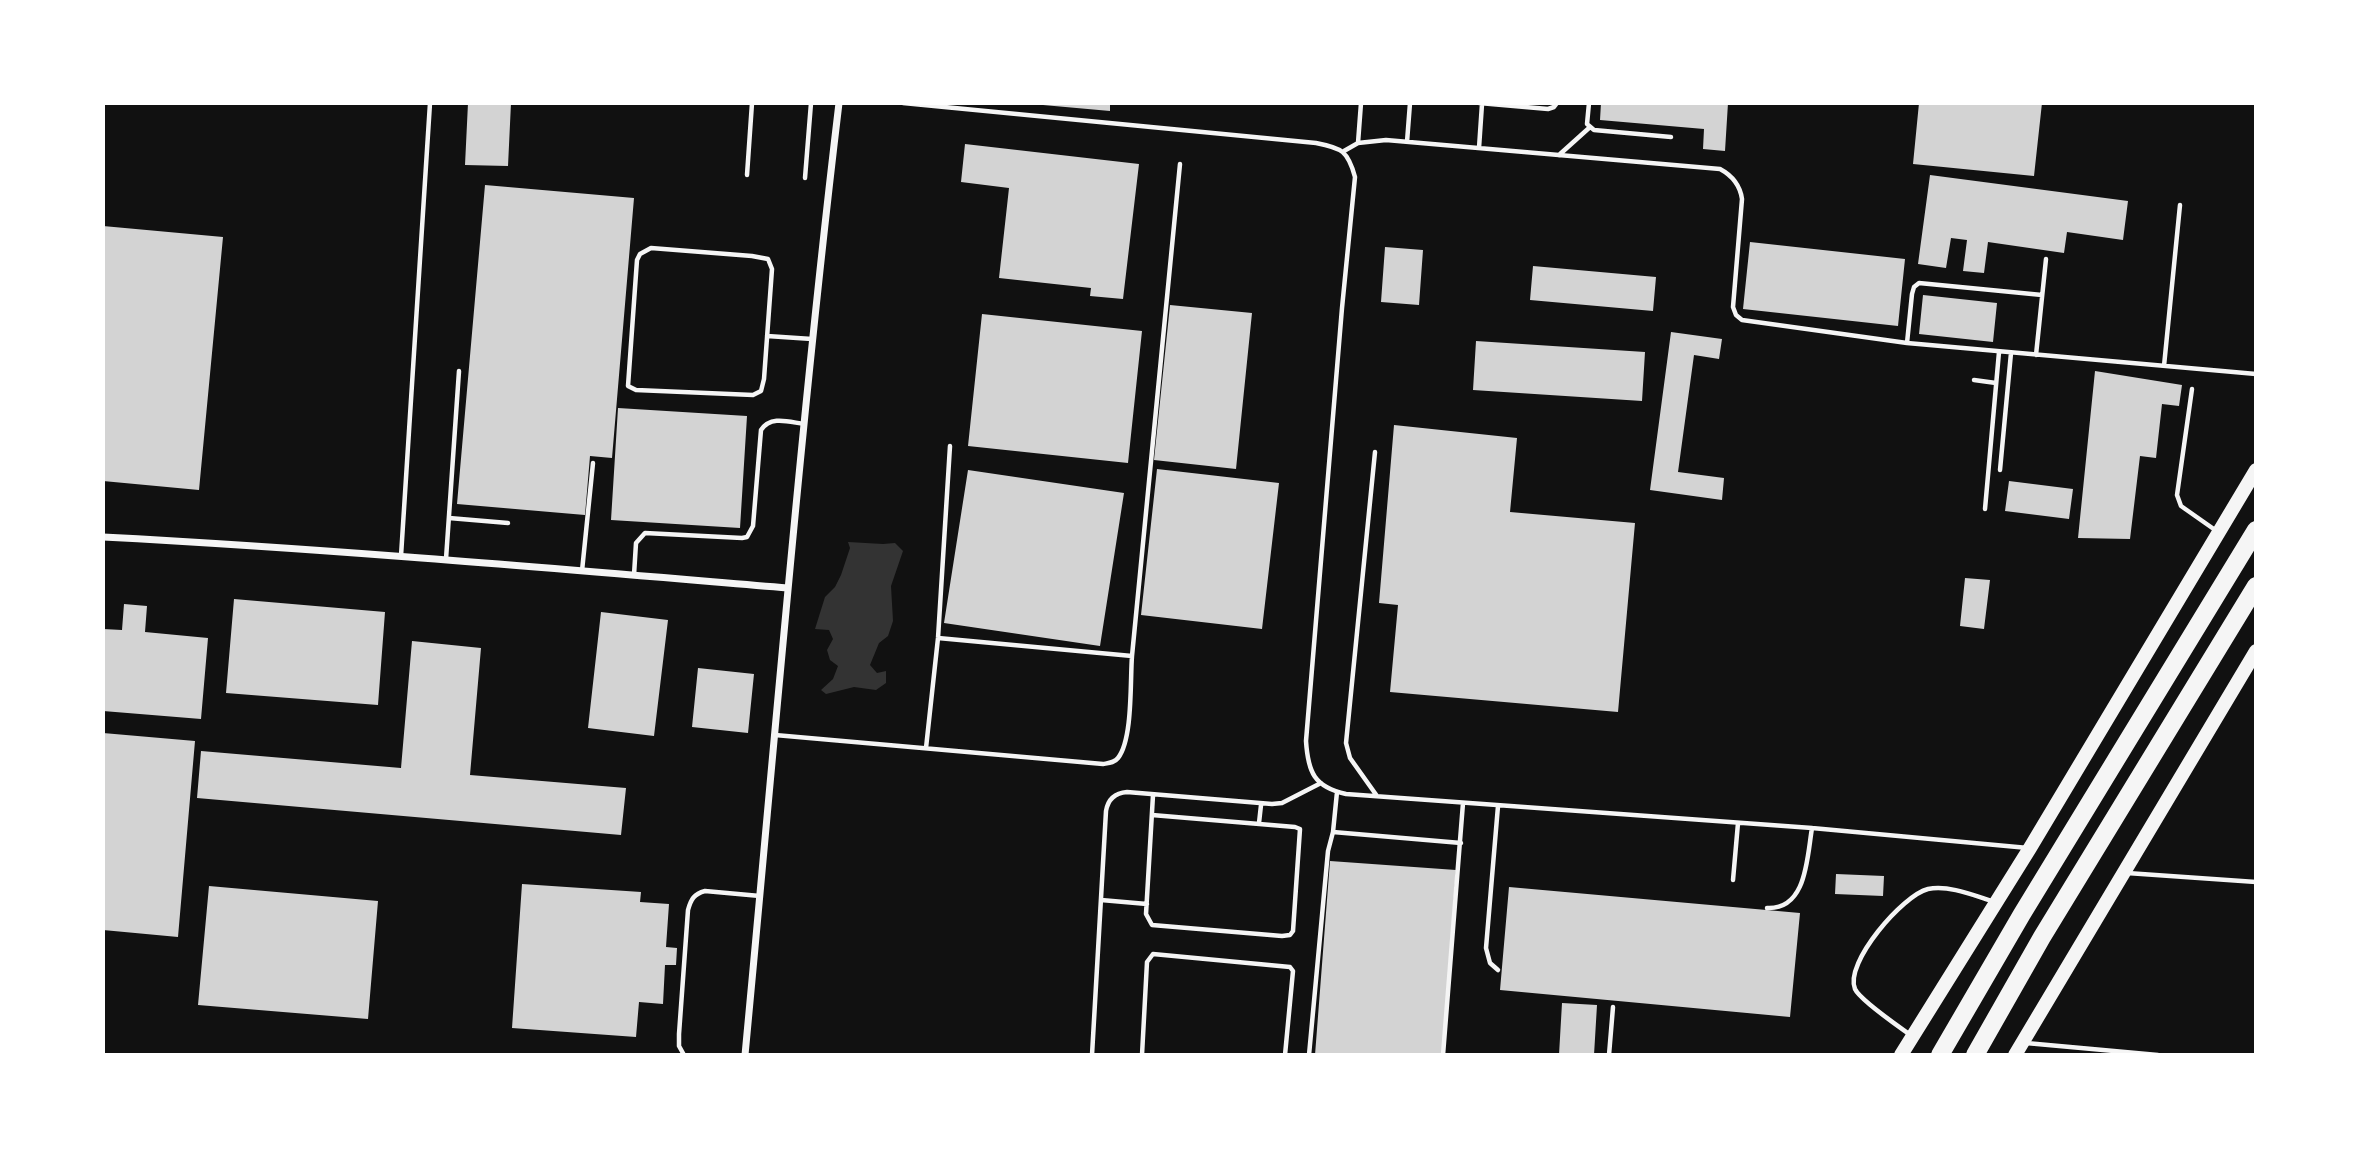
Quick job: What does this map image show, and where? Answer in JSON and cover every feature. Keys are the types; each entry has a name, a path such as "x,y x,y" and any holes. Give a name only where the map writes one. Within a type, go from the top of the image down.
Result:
{"highway":[{"path":"1940,1055 2022,914 2256,530"},
{"path":"1975,1055 2042,937 2256,586"}],"main road":[{"path":"1901,1055 2030,848 2256,470"},
{"path":"2018,1049 2256,651"}],"street":[{"path":"745,1055 788,588 839,103"},
{"path":"103,537 248,544 788,588"}],"lane":[{"path":"401,556 430,103"},
{"path":"747,175 752,103"},
{"path":"804,178 811,103"},
{"path":"902,103 1317,144 1344,151 1350,159 1355,177 1306,741 1309,768 1321,783 1338,792 1377,796 1812,828 2030,848"},
{"path":"1358,143 1361,103"},
{"path":"1407,142 1410,103"},
{"path":"1479,148 1480,103 1548,109 1557,103"},
{"path":"1589,103 1589,128"},
{"path":"1589,128 1671,137"},
{"path":"1559,155 1589,128"},
{"path":"1344,151 1358,143 1387,139 1720,169 1729,174 1740,187 1742,199 1733,307 1742,320 1907,343 2256,374"},
{"path":"775,735 1103,764 1112,763 1119,757 1127,729 1181,164"},
{"path":"2164,366 2180,205"},
{"path":"651,248 752,256 768,260 772,269 767,336 763,387 757,393 633,389 627,382 637,260 640,254 651,248"},
{"path":"2036,355 2046,259"},
{"path":"1907,343 1912,295 1914,287 1919,283 2042,295"},
{"path":"767,336 813,339"},
{"path":"1985,509 1999,352"},
{"path":"2000,470 2011,353"},
{"path":"446,559 459,371"},
{"path":"1975,380 1996,383"},
{"path":"2192,389 2177,495 2181,506 2218,532"},
{"path":"634,575 636,543 645,533 747,537 753,526 761,430 766,423 772,421 805,424"},
{"path":"926,748 938,638 950,446"},
{"path":"1375,452 1346,743 1350,758 1377,796"},
{"path":"582,571 593,463"},
{"path":"449,518 508,523"},
{"path":"938,638 1132,656"},
{"path":"1092,1055 1106,811 1109,800 1119,793 1261,805 1282,803 1321,783"},
{"path":"1309,1055 1328,851 1338,792"},
{"path":"1152,815 1259,823 1300,829 1295,923 1290,935 1152,925 1146,914 1153,795"},
{"path":"1443,1055 1463,803"},
{"path":"1259,823 1261,805"},
{"path":"1498,806 1486,948 1490,963 1499,970"},
{"path":"1732,880 1738,823"},
{"path":"1767,908 1776,909 1788,905 1797,894 1803,880 1812,828"},
{"path":"1333,832 1461,843"},
{"path":"2123,873 2256,882"},
{"path":"1912,1037 1856,992 1853,977 1856,966 1882,927 1903,904 1918,893 1941,888 1996,902"},
{"path":"684,1055 679,1046 679,1034 691,900 705,891 760,896"},
{"path":"1101,900 1147,904"},
{"path":"1142,1055 1147,962 1153,954 1290,967 1293,971 1285,1055"},
{"path":"1609,1055 1613,1007"},
{"path":"2018,1049 2158,1055"}],"shaded area":[{"path":"848,542 895,543 903,551 891,586 893,621 888,636 879,643 870,665 877,673 886,671 886,683 876,690 854,687 826,694 821,690 833,679 838,666 830,660 827,650 833,639 829,630 815,629 825,597 835,587 841,575 850,548"}],"building":[{"path":"468,103 511,103 508,166 465,165"},
{"path":"1110,103 1110,111 1043,105"},
{"path":"1601,103 1728,103 1725,151 1703,149 1704,129 1600,120"},
{"path":"1919,103 2042,103 2034,176 1913,164"},
{"path":"965,144 1139,164 1123,299 1090,296 1091,288 999,278 1009,188 961,182"},
{"path":"1930,175 2128,201 2123,240 2067,232 2064,253 1988,242 1984,273 1963,271 1967,240 1951,238 1946,268 1918,264"},
{"path":"485,185 634,198 612,458 590,456 585,515 457,504"},
{"path":"103,226 223,237 199,490 103,481"},
{"path":"1750,242 1905,259 1898,326 1743,309"},
{"path":"1385,247 1423,250 1419,305 1381,302"},
{"path":"1533,266 1656,277 1653,311 1530,300"},
{"path":"1923,295 1997,303 1993,342 1919,334"},
{"path":"1170,305 1252,313 1236,469 1154,460"},
{"path":"982,314 1142,331 1128,463 968,446"},
{"path":"1671,332 1722,339 1719,359 1694,355 1678,472 1724,478 1722,500 1650,490"},
{"path":"1476,341 1645,352 1642,401 1473,390"},
{"path":"2095,371 2182,385 2179,406 2162,404 2156,458 2140,456 2130,539 2078,538"},
{"path":"618,408 747,416 740,528 611,520"},
{"path":"1394,425 1517,438 1510,512 1635,523 1618,712 1390,692 1398,605 1379,603"},
{"path":"1157,469 1279,483 1262,629 1141,615"},
{"path":"968,470 1124,493 1100,646 944,623"},
{"path":"2009,481 2073,489 2069,519 2005,511"},
{"path":"1965,578 1990,580 1984,629 1960,626"},
{"path":"234,599 385,612 378,705 226,693"},
{"path":"124,604 147,606 145,632 208,638 201,719 103,711 103,629 122,630"},
{"path":"601,612 668,620 654,736 588,728"},
{"path":"412,641 481,648 470,775 626,788 621,835 197,798 201,751 401,768"},
{"path":"698,668 754,674 748,733 692,727"},
{"path":"103,733 195,741 178,937 103,930"},
{"path":"1330,861 1456,870 1442,1055 1315,1055"},
{"path":"1836,874 1884,876 1883,896 1835,894"},
{"path":"522,884 641,892 640,902 669,904 666,947 677,948 676,965 665,965 663,1004 639,1002 636,1037 512,1028"},
{"path":"209,886 378,901 368,1019 198,1005"},
{"path":"1509,887 1800,913 1790,1017 1500,990"},
{"path":"1562,1003 1597,1005 1594,1055 1559,1055"}]}
